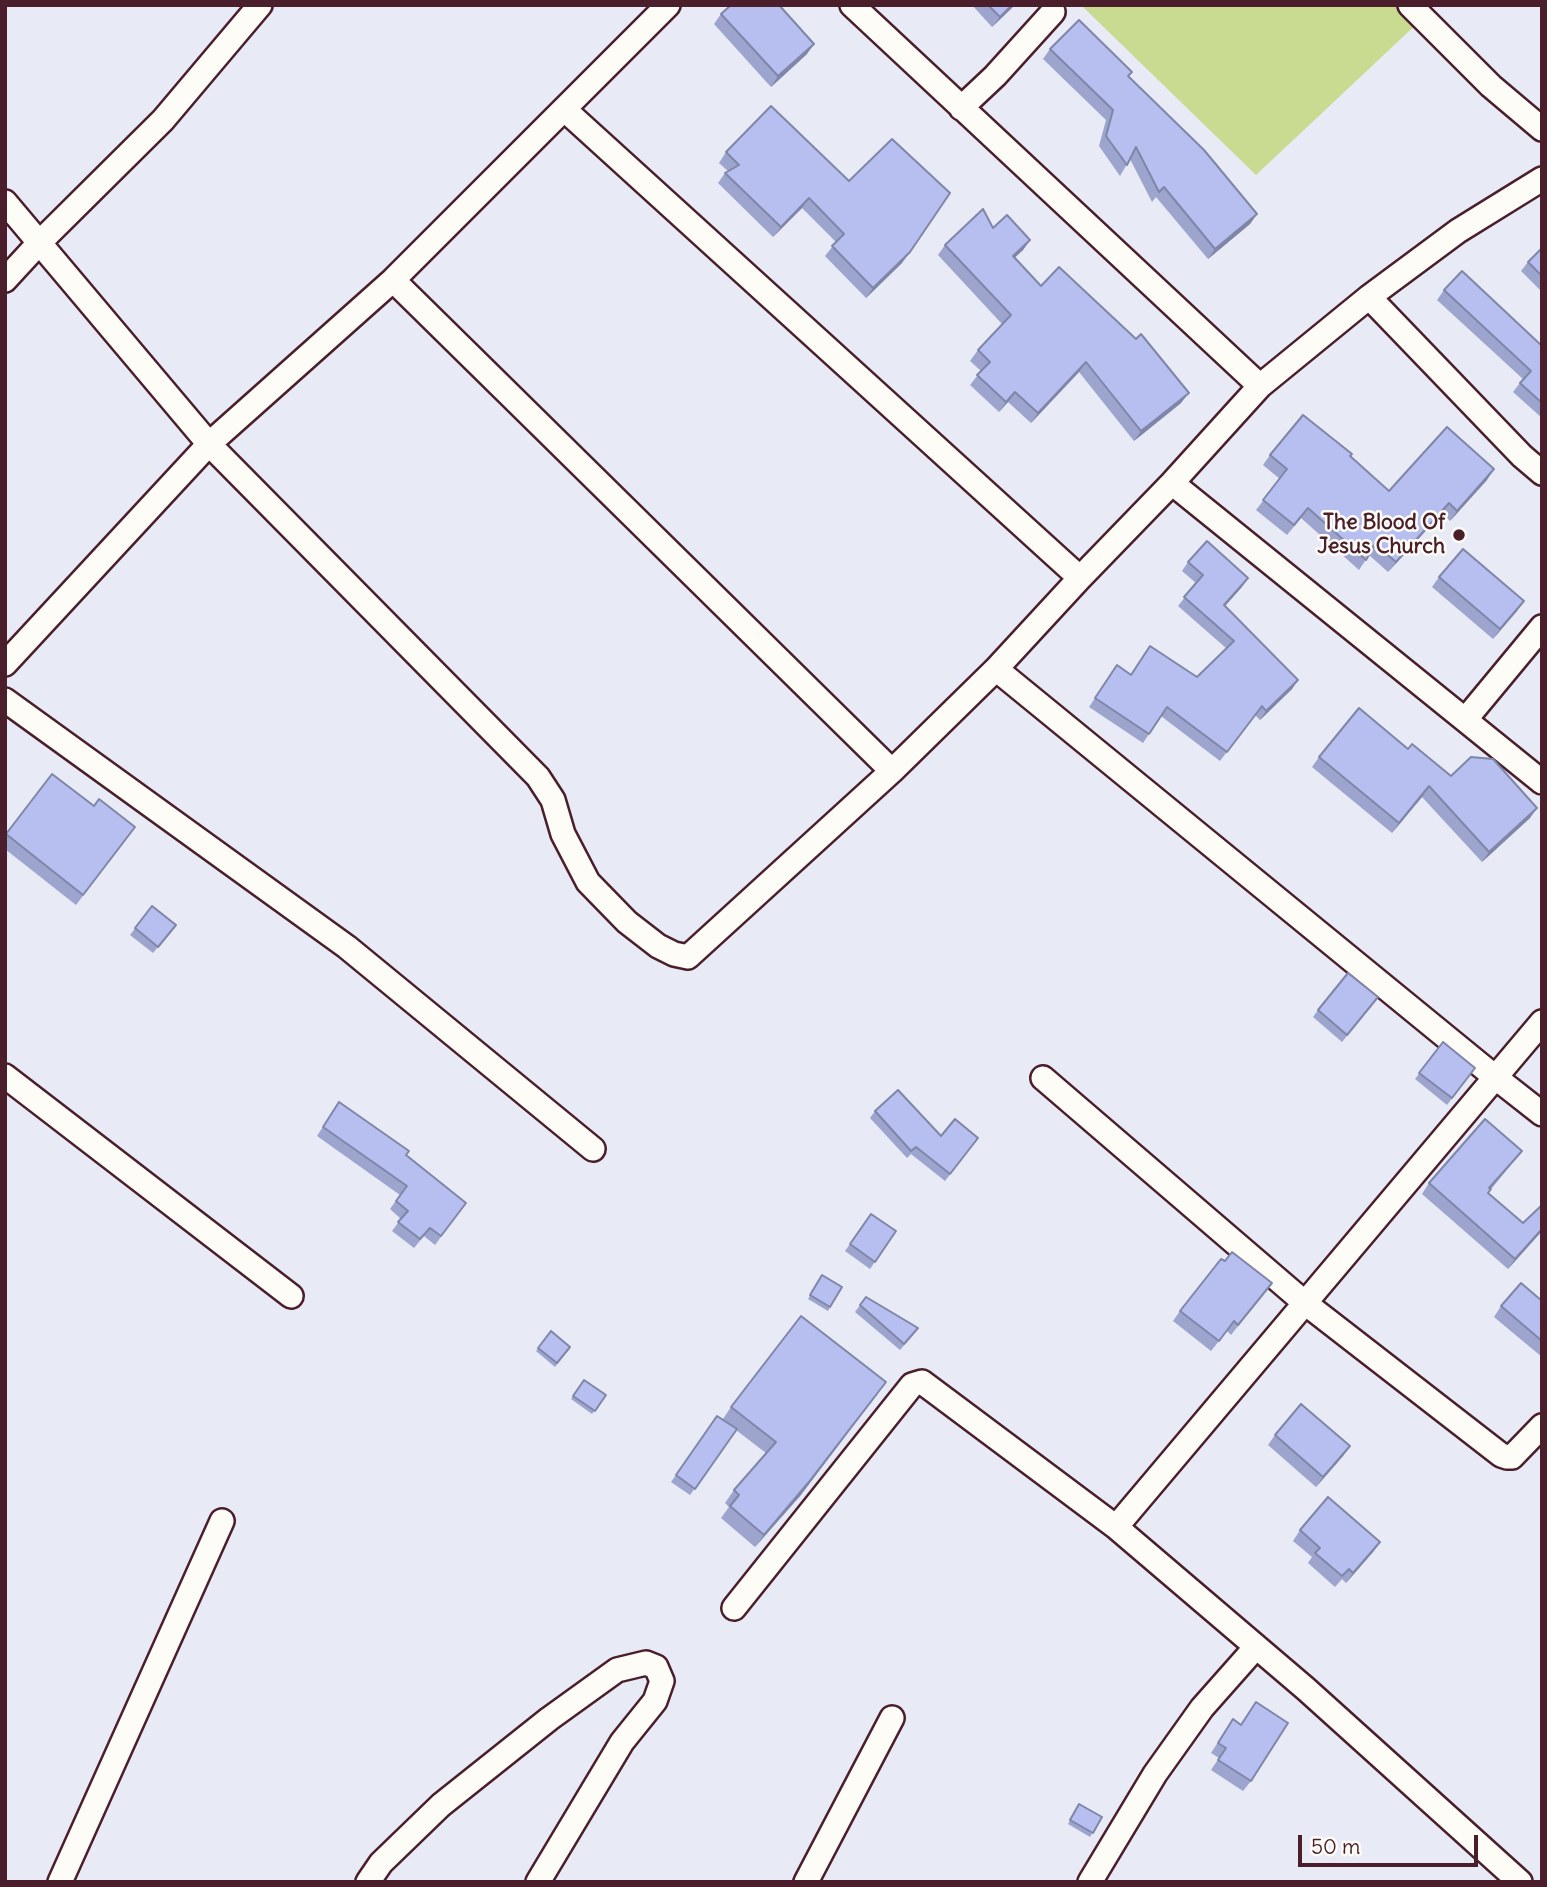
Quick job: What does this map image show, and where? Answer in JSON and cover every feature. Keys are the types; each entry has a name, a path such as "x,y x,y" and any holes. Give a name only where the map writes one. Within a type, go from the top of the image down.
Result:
{"street":[{"path":"5,280 163,120 260,5"},
{"path":"5,664 209,444 393,280 668,5"},
{"path":"852,5 1260,386"},
{"path":"1410,5 1491,86 1542,129"},
{"path":"961,107 995,76 1053,12"},
{"path":"565,110 1080,578"},
{"path":"5,202 209,444 538,777 553,800 563,834 588,882 627,922 658,946 688,957 892,771 996,669 1260,386 1369,297 1458,231 1542,179"},
{"path":"393,280 892,771"},
{"path":"1369,297 1522,456 1542,473"},
{"path":"1172,483 1542,782"},
{"path":"1465,720 1542,627"},
{"path":"996,669 1542,1114"},
{"path":"5,700 347,947 593,1149"},
{"path":"1116,1527 1542,1023"},
{"path":"5,1076 291,1296"},
{"path":"1043,1078 1305,1303 1501,1455 1513,1457 1542,1426"},
{"path":"734,1608 912,1385 922,1382 1116,1527 1256,1647 1520,1882"},
{"path":"60,1882 222,1521"},
{"path":"1090,1882 1155,1774 1202,1708 1256,1647"},
{"path":"368,1882 380,1863 441,1805 549,1719 617,1670 646,1663 656,1667 662,1681 655,1701 622,1742 538,1882"},
{"path":"806,1882 892,1718"}],"green space":[{"path":"1081,5 1409,5 1422,19 1256,175"}],"building":[{"path":"731,5 779,5 814,44 778,76 721,14"},
{"path":"988,5 1012,5 1000,17"},
{"path":"1079,20 1132,72 1128,76 1204,150 1257,214 1215,249 1164,187 1159,192 1136,147 1127,165 1106,136 1113,110 1050,49"},
{"path":"771,106 849,181 892,139 950,193 910,252 873,288 832,246 844,234 809,198 781,227 725,173 739,165 726,152"},
{"path":"983,209 993,228 1007,215 1030,240 1013,256 1041,286 1059,267 1136,339 1141,334 1189,393 1141,431 1086,362 1038,413 1015,392 1006,402 977,375 990,362 978,350 1011,315 945,245"},
{"path":"1542,248 1542,276 1528,262"},
{"path":"1462,271 1542,346 1542,403 1520,383 1531,371 1444,290"},
{"path":"1303,415 1352,454 1350,456 1389,491 1447,427 1494,469 1457,511 1449,503 1396,562 1375,544 1366,560 1308,508 1294,525 1263,500 1287,469 1270,455"},
{"path":"1207,541 1248,578 1224,605 1298,680 1266,711 1262,706 1227,752 1167,707 1149,734 1095,698 1117,665 1131,675 1150,646 1197,677 1234,641 1184,597 1203,575 1188,562"},
{"path":"1463,549 1524,601 1500,629 1439,577"},
{"path":"1359,708 1408,749 1412,744 1451,776 1471,757 1493,759 1537,808 1489,852 1429,786 1399,823 1319,757"},
{"path":"52,774 94,806 99,799 135,827 83,895 6,834"},
{"path":"152,906 176,925 158,947 135,928"},
{"path":"1348,973 1378,997 1347,1035 1318,1010"},
{"path":"1443,1042 1475,1068 1452,1098 1419,1073"},
{"path":"898,1090 941,1136 955,1119 978,1138 950,1174 916,1147 911,1151 875,1111"},
{"path":"339,1102 409,1151 406,1155 466,1203 441,1236 430,1228 420,1239 398,1222 408,1211 396,1201 407,1186 323,1127"},
{"path":"1485,1119 1522,1151 1489,1188 1491,1189 1488,1193 1523,1223 1542,1205 1542,1229 1515,1259 1429,1183"},
{"path":"871,1214 896,1231 875,1262 850,1244"},
{"path":"1232,1252 1272,1283 1238,1325 1234,1321 1219,1341 1180,1311 1221,1259 1225,1261"},
{"path":"822,1275 842,1287 830,1307 810,1295"},
{"path":"1521,1283 1542,1301 1542,1341 1501,1306"},
{"path":"866,1297 918,1328 904,1344 860,1305"},
{"path":"801,1316 886,1382 764,1535 730,1506 739,1495 734,1490 776,1442 731,1407"},
{"path":"551,1331 570,1347 557,1363 538,1348"},
{"path":"584,1380 606,1395 595,1411 573,1396"},
{"path":"1301,1404 1350,1446 1323,1477 1275,1435"},
{"path":"717,1416 737,1429 695,1489 676,1475"},
{"path":"1328,1497 1380,1542 1353,1573 1349,1569 1342,1576 1315,1553 1320,1548 1300,1530"},
{"path":"1256,1702 1288,1723 1251,1781 1218,1760 1226,1748 1218,1743 1233,1719 1241,1725"},
{"path":"1079,1804 1102,1817 1093,1833 1070,1820"}],"place":[{"name":"The Blood Of Jesus Church","path":"1459,535"}]}
